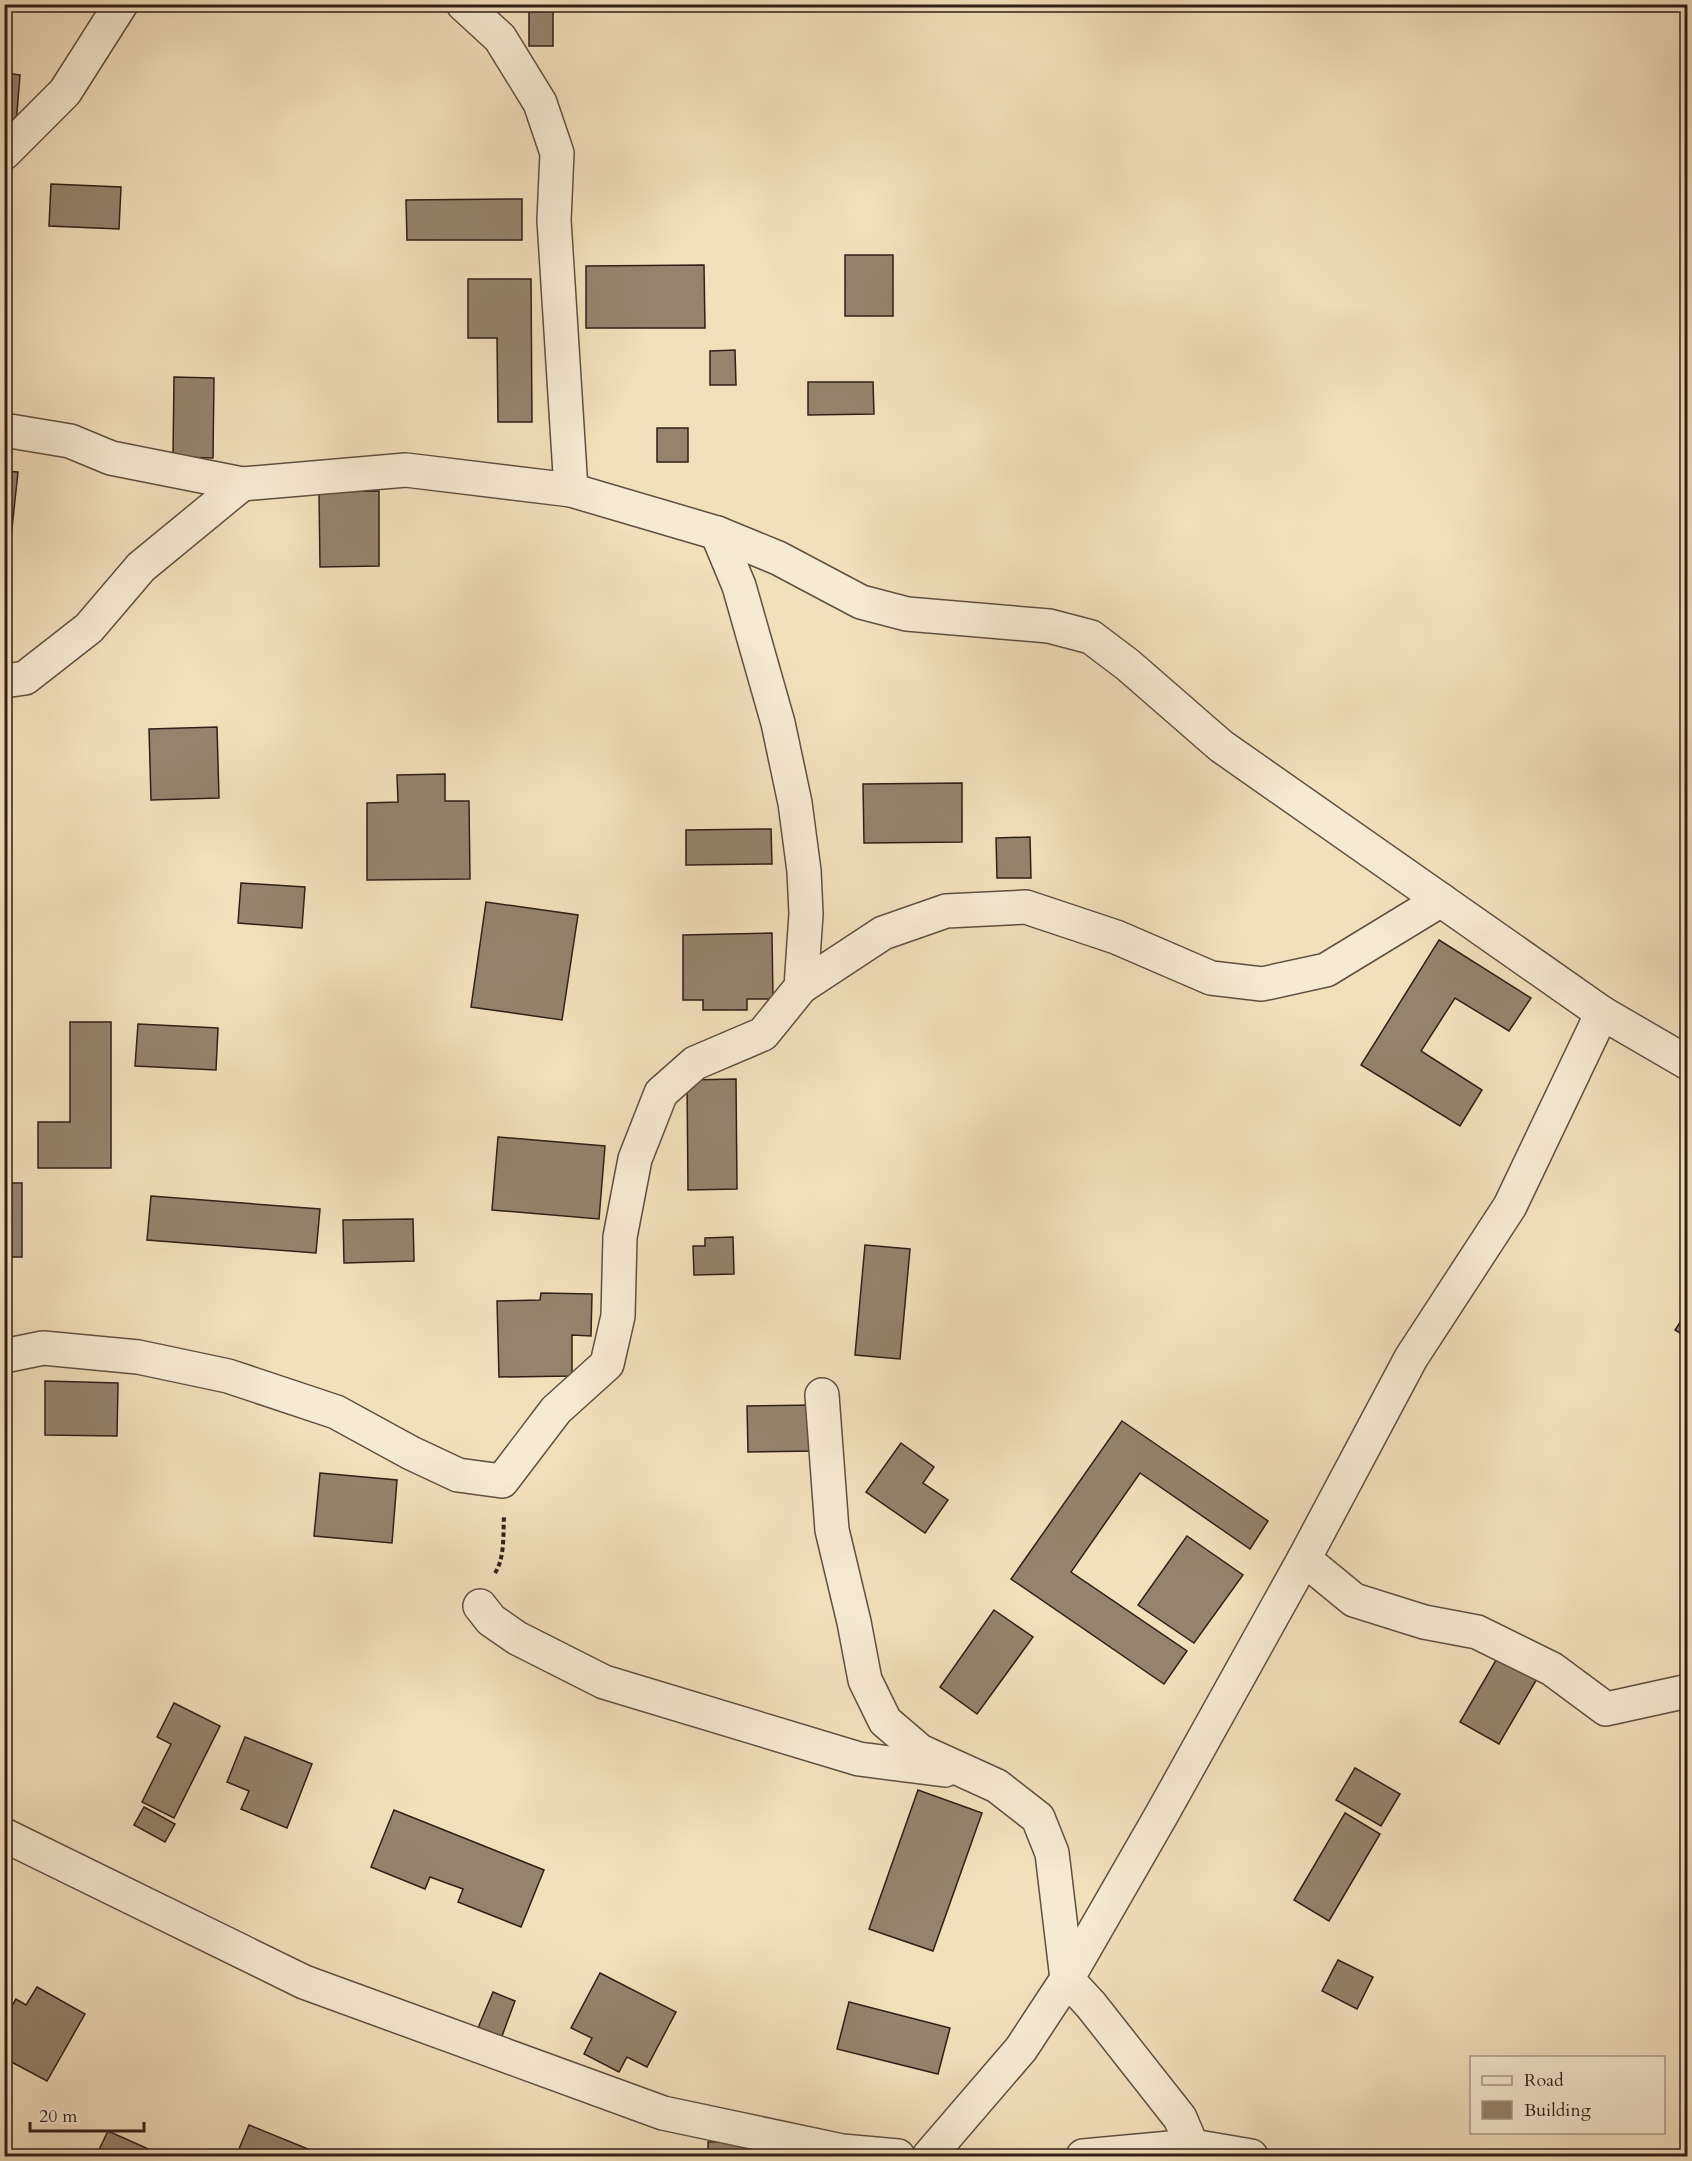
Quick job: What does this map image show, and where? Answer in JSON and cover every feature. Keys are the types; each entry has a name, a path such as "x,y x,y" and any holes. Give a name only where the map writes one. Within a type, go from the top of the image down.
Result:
{"street":[{"path":"4,153 65,92 120,4"},
{"path":"463,4 500,38 540,103 557,153 554,220 571,490"},
{"path":"4,430 70,441 111,458 242,484 406,470 571,490 717,533 778,558 861,602 907,614 1049,626 1091,637 1128,665 1221,746 1602,1013 1688,1063"},
{"path":"4,681 25,678 89,628 141,567 242,484"},
{"path":"717,533 746,609 778,723 795,803 807,914 801,987"},
{"path":"4,1356 44,1348 126,1355 228,1376 336,1412 411,1453 458,1475 502,1481 556,1410 607,1364 618,1316 620,1237 635,1159 661,1093 695,1063 763,1034 801,987 883,933 946,911 1026,908 1116,937 1211,978 1262,984 1326,970 1441,900"},
{"path":"929,2157 1022,2049 1067,1979 1304,1559 1411,1358 1510,1206 1602,1013"},
{"path":"822,1395 832,1530 865,1680 885,1721 920,1751 997,1786 1038,1818 1052,1852 1067,1979 1091,2005 1180,2118 1192,2146"},
{"path":"1304,1559 1354,1600 1424,1622 1476,1632 1552,1669 1606,1709 1688,1691"},
{"path":"480,1606 491,1620 517,1638 604,1682 859,1759 970,1774"},
{"path":"4,1835 304,1982 663,2113 842,2151 898,2157"},
{"path":"1083,2157 1192,2146 1251,2157"}],"path":[{"path":"480,1606 484,1589 498,1568 502,1553 504,1514 502,1481"}],"building":[{"path":"5,4 45,4 45,7"},
{"path":"529,4 553,4 553,46 529,46"},
{"path":"4,73 20,75 15,137 4,136"},
{"path":"51,184 121,187 119,229 49,226"},
{"path":"522,199 522,240 407,240 406,200"},
{"path":"845,255 893,255 893,316 845,316"},
{"path":"704,265 705,328 586,328 586,266"},
{"path":"468,279 531,279 532,422 498,422 497,338 468,338"},
{"path":"735,350 736,385 710,385 710,351"},
{"path":"174,377 214,378 213,458 173,457"},
{"path":"808,382 873,382 874,414 808,415"},
{"path":"657,428 688,428 688,462 657,462"},
{"path":"4,471 18,472 4,603"},
{"path":"379,491 379,566 320,567 319,492"},
{"path":"217,727 219,798 151,800 149,729"},
{"path":"445,774 445,801 469,801 470,879 367,880 367,803 398,802 397,775"},
{"path":"962,783 962,842 864,843 863,784"},
{"path":"771,829 772,864 686,865 686,830"},
{"path":"1030,837 1031,878 997,878 996,838"},
{"path":"241,883 305,887 302,928 238,923"},
{"path":"486,902 578,915 562,1020 471,1007"},
{"path":"772,933 773,999 747,999 747,1010 703,1010 703,1000 683,1000 683,935"},
{"path":"1439,940 1531,998 1509,1031 1455,998 1421,1051 1482,1090 1460,1126 1361,1065"},
{"path":"70,1022 111,1022 111,1168 38,1168 38,1122 70,1122"},
{"path":"138,1024 218,1028 216,1070 135,1066"},
{"path":"736,1079 737,1189 688,1190 687,1080"},
{"path":"498,1137 605,1146 599,1219 492,1210"},
{"path":"4,1183 22,1183 22,1257 4,1257"},
{"path":"151,1196 320,1209 316,1253 147,1240"},
{"path":"413,1219 414,1261 344,1263 343,1220"},
{"path":"733,1237 734,1274 694,1275 693,1246 705,1246 705,1238"},
{"path":"865,1245 910,1249 900,1359 855,1355"},
{"path":"541,1293 592,1294 591,1336 572,1335 572,1376 499,1377 497,1301 540,1300"},
{"path":"1688,1310 1688,1338 1675,1330"},
{"path":"45,1381 118,1383 117,1436 45,1435"},
{"path":"815,1405 815,1451 748,1452 747,1406"},
{"path":"1122,1421 1268,1521 1250,1549 1140,1473 1071,1572 1187,1651 1164,1684 1011,1579"},
{"path":"901,1443 934,1467 923,1483 948,1500 925,1533 866,1492"},
{"path":"320,1473 397,1480 392,1543 314,1536"},
{"path":"1187,1536 1243,1575 1194,1643 1138,1605"},
{"path":"994,1610 1033,1637 977,1714 940,1687"},
{"path":"1499,1655 1538,1677 1499,1744 1460,1722"},
{"path":"174,1703 220,1726 174,1818 142,1802 171,1744 157,1737"},
{"path":"245,1737 312,1764 287,1828 241,1809 249,1791 227,1782"},
{"path":"1355,1768 1400,1794 1381,1826 1336,1800"},
{"path":"918,1790 982,1813 933,1951 869,1929"},
{"path":"144,1807 175,1824 165,1842 134,1825"},
{"path":"394,1810 544,1870 521,1927 458,1902 463,1889 430,1877 425,1889 371,1867"},
{"path":"1345,1813 1380,1834 1329,1921 1294,1900"},
{"path":"1338,1960 1373,1977 1357,2009 1322,1991"},
{"path":"600,1973 676,2012 647,2067 627,2057 619,2072 584,2054 592,2038 571,2028"},
{"path":"37,1987 85,2014 47,2081 4,2058 4,2044 10,2035 4,2033 4,2019 16,1999 26,2005"},
{"path":"493,1992 515,2001 502,2036 478,2028"},
{"path":"849,2002 950,2028 938,2074 837,2049"},
{"path":"249,2125 325,2156 236,2156"},
{"path":"108,2131 164,2156 96,2156"},
{"path":"751,2141 751,2156 708,2156 708,2142"}]}
